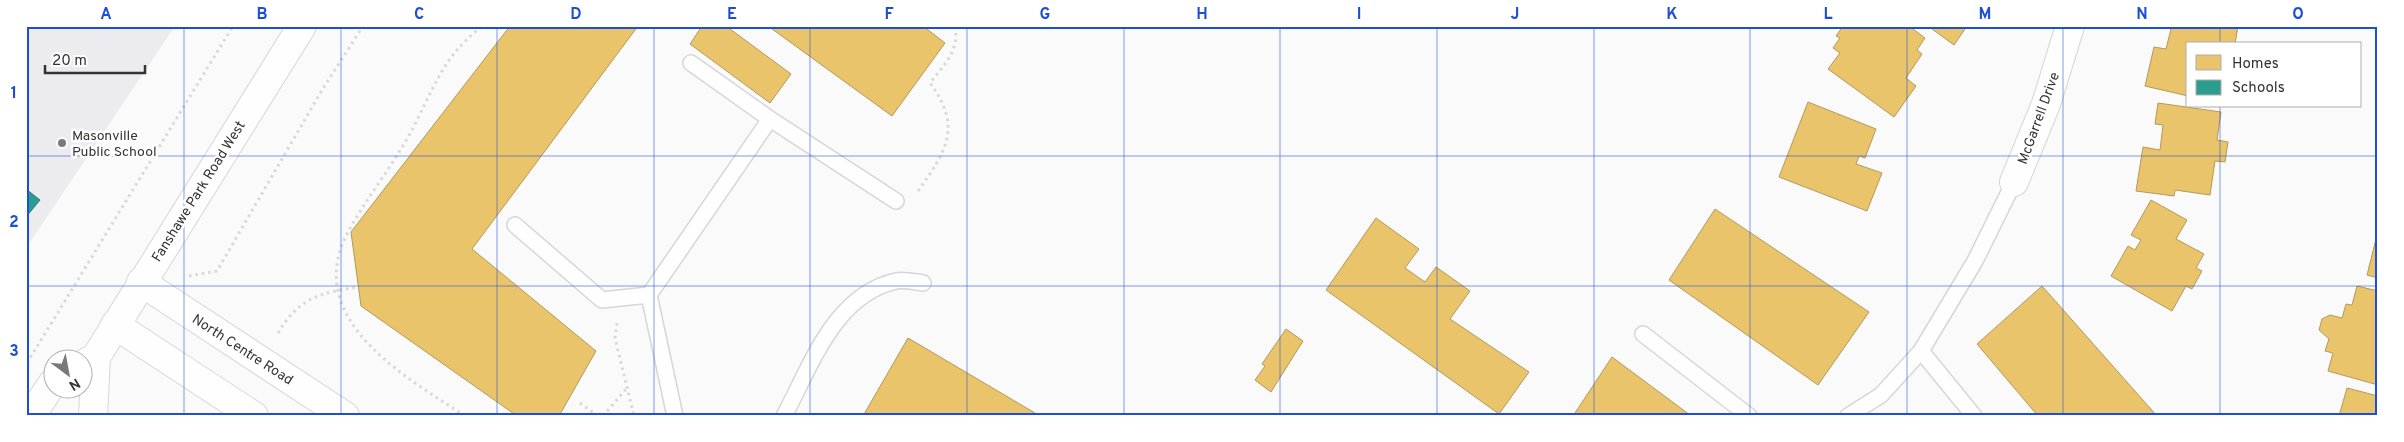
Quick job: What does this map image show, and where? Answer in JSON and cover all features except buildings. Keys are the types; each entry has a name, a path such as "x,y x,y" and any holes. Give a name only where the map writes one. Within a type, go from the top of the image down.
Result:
{"street":[{"name":"Fanshawe Park Road West","path":"92,357 115,325 302,26"},
{"name":"McGarrell Drive","path":"2014,182 2046,104 2070,26"},
{"name":"North Centre Road","path":"141,282 345,416"},
{"path":"115,325 254,416"},
{"path":"31,416 42,399"},
{"name":"Fanshawe Park Road West","path":"92,400 93,416"}],"lane":[{"path":"691,63 770,119 896,200"},
{"path":"675,416 649,294 770,119"},
{"path":"1848,416 1881,395 1921,350 1975,261 2014,182"},
{"path":"514,226 602,300 649,294"},
{"path":"784,416 829,329 866,292 897,280 923,283"},
{"path":"1643,334 1749,416"},
{"path":"1921,350 1974,416"}],"path":[{"path":"26,365 233,26"},
{"path":"141,282 217,271 322,90 363,26"},
{"path":"465,416 381,359 353,328 337,290 339,254 348,231 407,138 443,67 470,35 482,26"},
{"path":"896,200 905,208 941,158 949,136 941,98 930,83 953,53 957,36 955,26"},
{"path":"278,333 287,318 300,305 318,294 358,287"},
{"path":"617,323 615,338 634,416"},
{"path":"604,416 627,388"},
{"path":"580,403 598,416"}],"shaded area":[{"name":"Masonville Public School","path":"26,26 175,26 26,248"}],"place":[{"name":"Masonville Public School","path":"62,143"}]}
